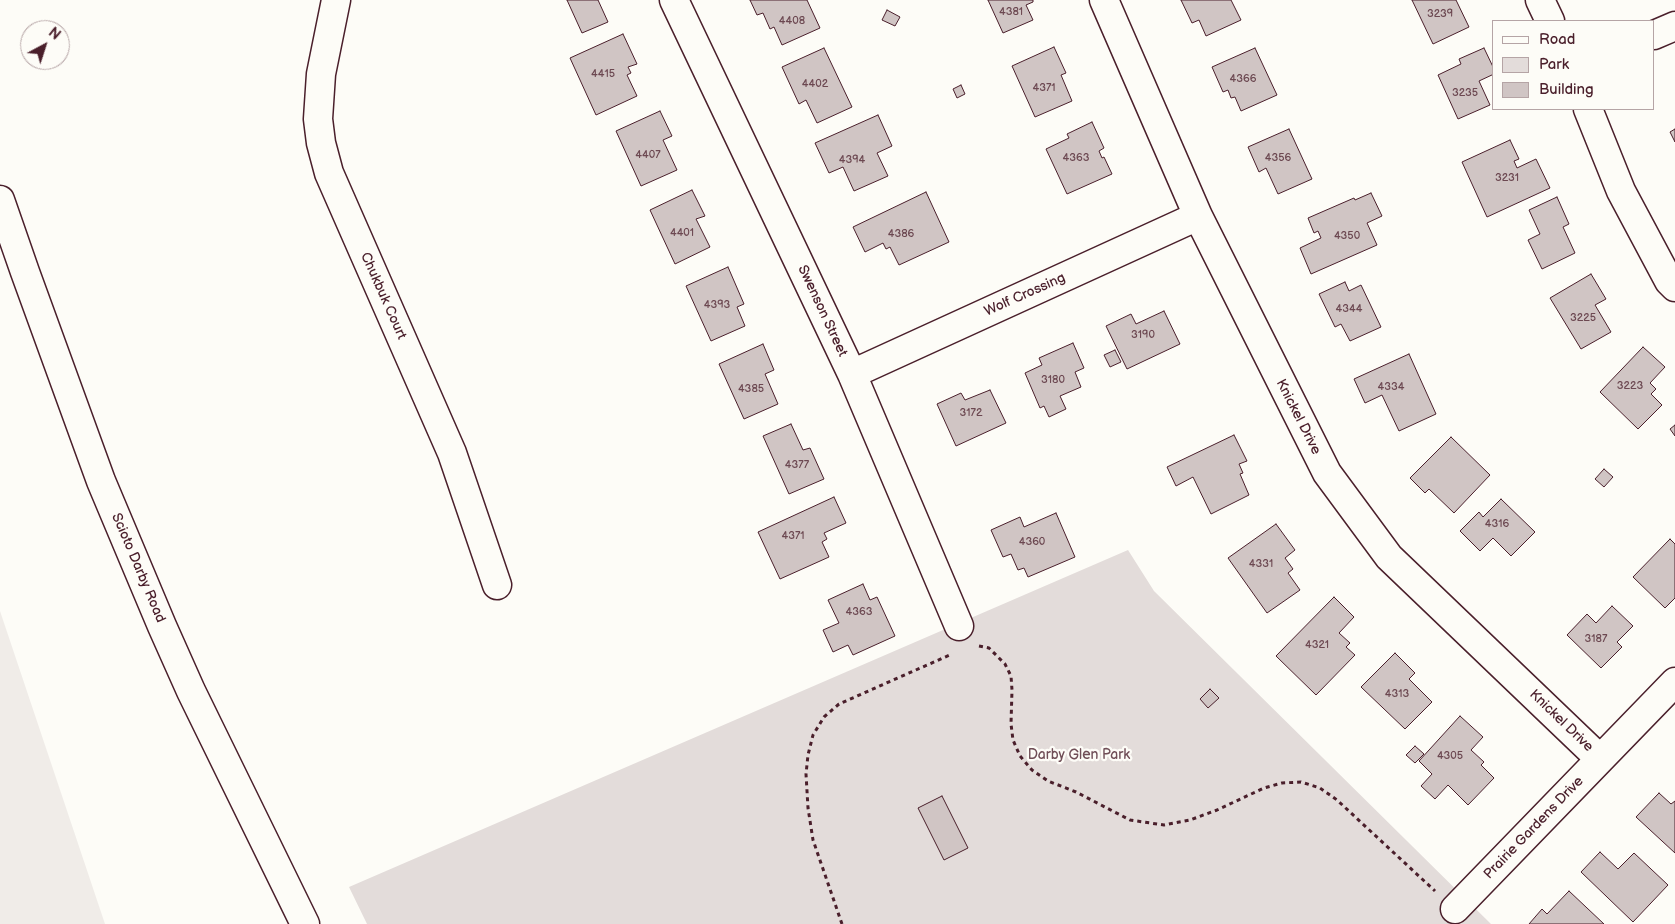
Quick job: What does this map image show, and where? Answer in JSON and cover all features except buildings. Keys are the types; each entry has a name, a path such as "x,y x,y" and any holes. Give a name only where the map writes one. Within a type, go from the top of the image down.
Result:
{"street":[{"name":"Chukbuk Court","path":"336,0 321,74 318,120 329,173 452,453 497,585"},
{"name":"Swenson Street","path":"674,0 852,374 965,636"},
{"name":"Knickel Drive","path":"1104,0 1198,216 1327,473 1389,556 1600,759"},
{"path":"1540,0 1550,20"},
{"path":"1655,35 1675,26"},
{"path":"1588,110 1621,191 1669,281 1675,287"},
{"name":"Scioto Darby Road","path":"0,200 24,272 101,481 162,626 191,692 305,924"},
{"name":"Wolf Crossing","path":"852,374 1198,216"},
{"name":"Prairie Gardens Drive","path":"1455,910 1675,682"}],"path":[{"path":"965,636 990,648 1005,664 1011,676 1013,740 1020,756 1032,770 1048,781 1076,792 1130,820 1164,824 1190,820 1217,810 1264,788 1282,783 1301,782 1320,788 1337,800 1455,910"},
{"path":"842,924 813,840 808,808 806,774 813,735 824,717 840,704 954,653"}],"shaded area":[{"path":"0,611 105,924 0,924"}],"green space":[{"name":"Darby Glen Park","path":"1128,550 1154,591 1491,924 367,924 349,887"}]}
